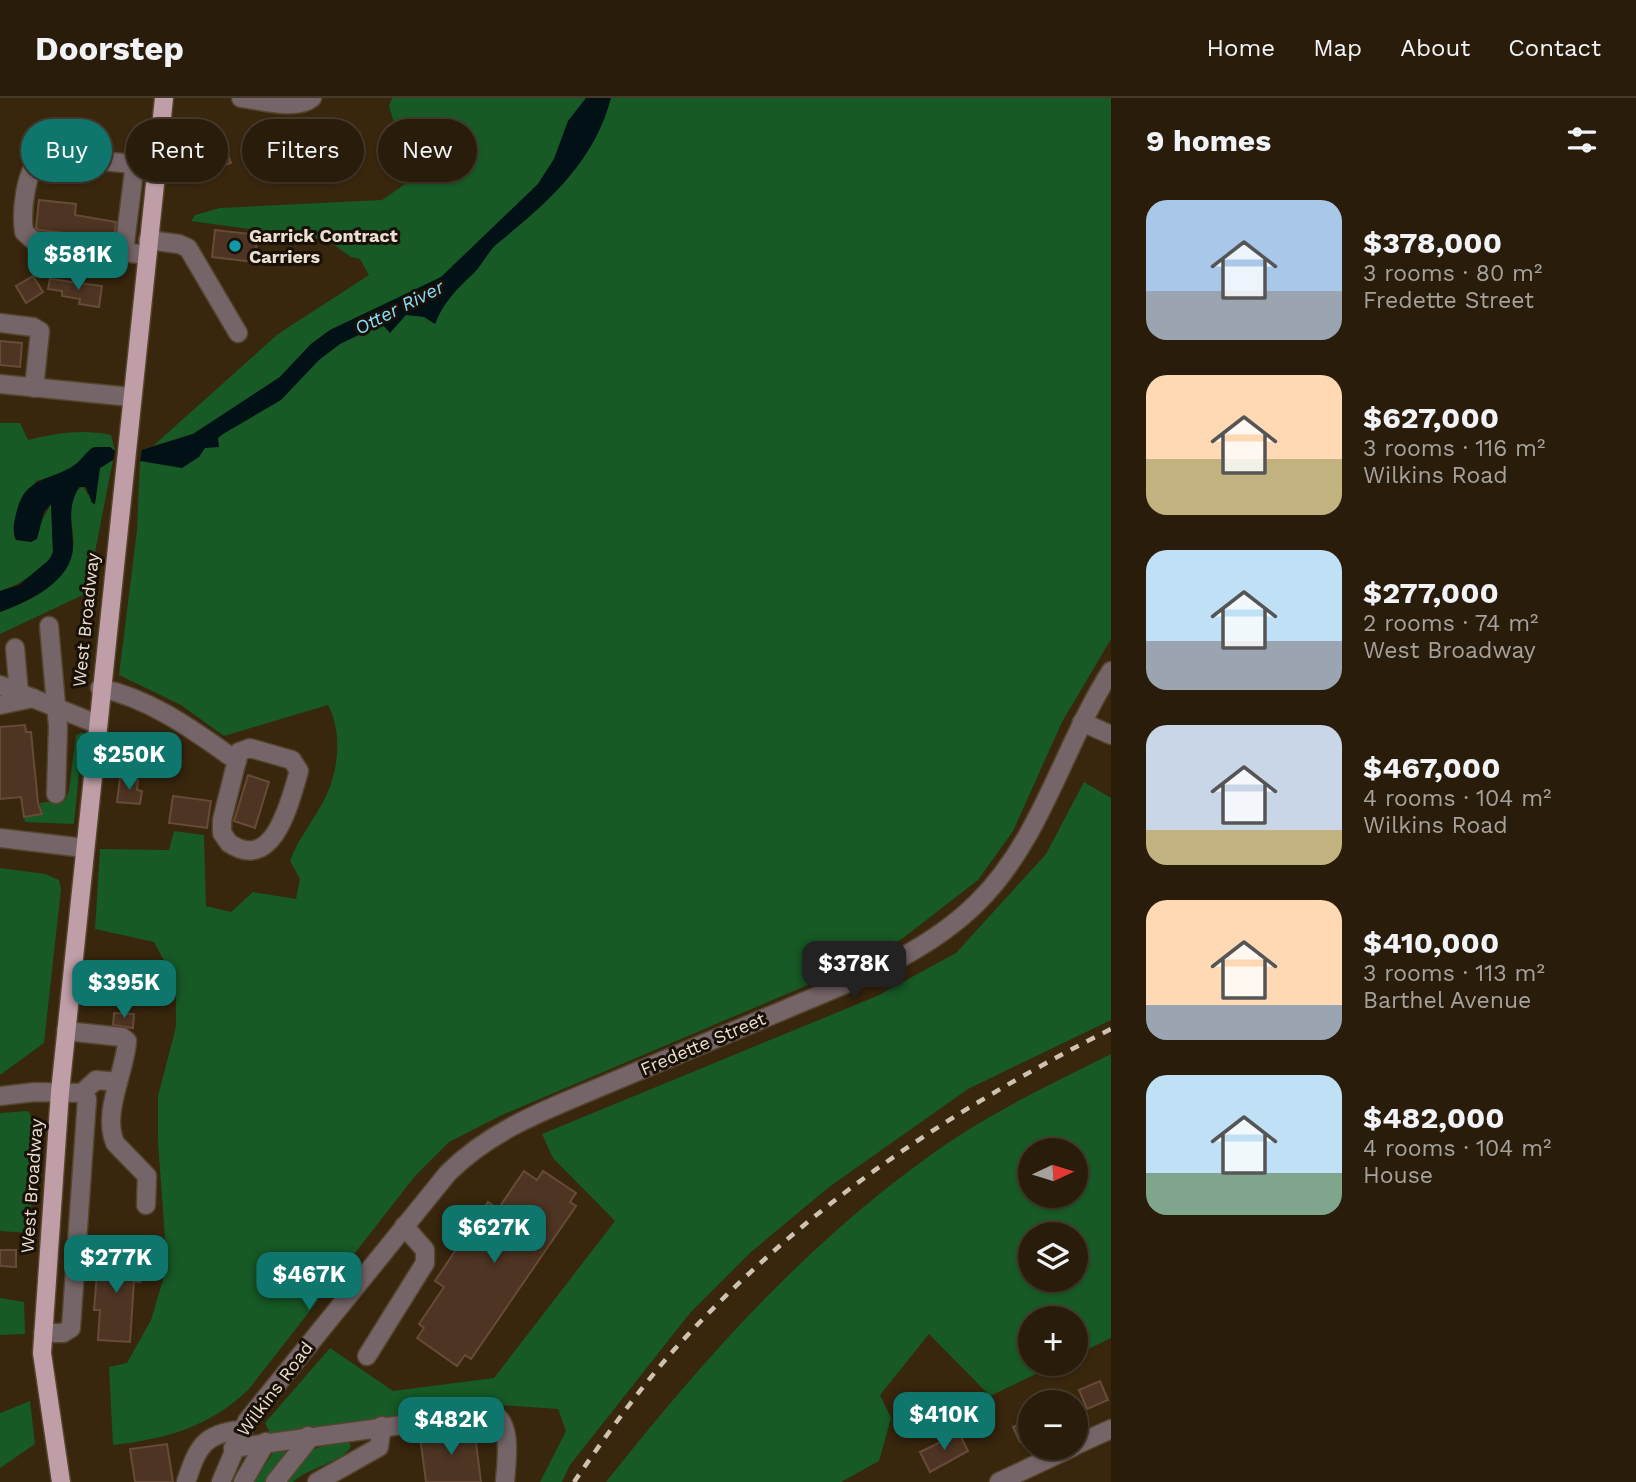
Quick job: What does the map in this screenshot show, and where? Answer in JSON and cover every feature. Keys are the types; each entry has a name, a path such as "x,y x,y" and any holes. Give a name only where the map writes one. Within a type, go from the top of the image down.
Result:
{"main road":[{"name":"West Broadway","path":"162,119 164,98"},
{"name":"West Broadway","path":"61,1482 42,1353 60,1091 100,688 155,182"}],"street":[{"path":"241,98 294,103 304,103 312,98"},
{"path":"126,162 43,156 36,161 30,179 23,232 34,241 124,251 179,244 188,248 238,333"},
{"path":"124,251 133,182"},
{"path":"0,323 33,327 40,331 34,388"},
{"path":"0,384 131,397"},
{"path":"49,626 57,708 56,794"},
{"path":"15,648 26,696"},
{"name":"Fredette Street","path":"449,1172 473,1149 514,1125 869,974 933,940 978,903 1014,859 1044,805 1082,722 1111,671"},
{"path":"0,685 97,724"},
{"path":"100,688 133,697 165,713 236,761"},
{"path":"0,705 26,696"},
{"path":"1082,722 1111,735"},
{"path":"246,747 292,760 298,767 280,827 274,838 260,848 245,850 233,846 222,832 236,761 240,749 246,747"},
{"path":"0,838 84,848"},
{"path":"65,1031 125,1038 127,1045 113,1120 115,1143 147,1176 146,1205"},
{"path":"82,1093 96,1080 118,1082"},
{"path":"0,1096 60,1091 82,1093 87,1099 71,1328 63,1334 43,1333"},
{"path":"87,1118 113,1120"},
{"name":"Wilkins Road","path":"221,1482 241,1430 449,1172"},
{"path":"367,1356 425,1263 425,1250 404,1226"},
{"path":"50,1240 78,1242"},
{"path":"233,1448 477,1414 495,1415 503,1424 506,1434 505,1482"},
{"path":"317,1482 379,1447 382,1426"},
{"path":"1088,1440 1111,1429"},
{"path":"186,1482 198,1450 207,1440 221,1432 241,1430"},
{"path":"275,1482 306,1443 308,1436"},
{"path":"243,1482 266,1442"},
{"path":"999,1482 1045,1460"}],"green space":[{"path":"392,98 586,98 568,122 554,159 538,184 441,278 330,330 311,344 280,377 221,416 193,434 153,446 278,334 369,275 360,259 351,257 327,240 191,221 195,215 220,208 382,200 408,182 477,182 477,119 393,119 389,106"},
{"path":"595,98 1111,98 1111,639 1062,722 1013,831 978,880 903,938 862,962 502,1115 449,1142 415,1176 249,1389 219,1413 186,1429 151,1439 113,1445 109,1367 127,1363 151,1320 167,1266 158,1142 158,1096 176,1027 176,993 166,964 154,942 95,929 100,849 169,850 174,831 204,835 206,906 231,912 253,892 296,899 300,879 290,861 327,794 337,749 335,726 328,705 224,736 181,705 119,675 137,530 140,461 190,447 323,344 416,301 556,185"},
{"path":"0,423 20,423 28,440 70,433 111,435 115,451 110,447 90,449 74,466 60,474 36,481 16,518 14,533 16,540 41,522 51,504 53,552 44,565 30,576 0,591"},
{"path":"113,460 87,593 0,634 0,612 43,591 67,564 73,544 72,500 83,486 88,495 99,468"},
{"path":"83,732 74,824 25,822 24,817 42,814 40,803 65,800 69,791 76,735"},
{"path":"1084,782 1111,798 1111,1020 968,1089 829,1187 751,1252 690,1313 570,1465 562,1482 540,1482 566,1431 558,1409 485,1404 270,1433 265,1423 330,1348 393,1391 494,1378 615,1221 553,1158 542,1134 877,996 956,953 1046,854"},
{"path":"0,868 45,874 59,880 61,889 44,1043 0,1075"},
{"path":"1111,1054 1111,1338 1088,1349 1088,1306 1018,1306 1018,1376 1032,1376 990,1396 929,1334 880,1395 891,1418 879,1461 841,1482 606,1482 720,1346 802,1262 891,1185 939,1149 1023,1099"},
{"path":"28,1111 38,1127 29,1233 0,1231 0,1113"},
{"path":"0,1298 24,1302 25,1334 0,1335"},
{"path":"30,1401 35,1444 0,1468 0,1413"},
{"path":"348,1441 351,1446 341,1456 293,1482 280,1482 309,1452 326,1445"},
{"path":"285,1449 285,1455 267,1482 254,1482 274,1451"}],"water":[{"name":"Otter River","path":"586,98 611,98 603,121 581,162 551,197 494,246 447,302 435,324 424,317 406,315 390,333 382,324 340,344 319,360 281,400 223,434 218,438 219,447 205,448 199,457 182,468 140,461 142,450 193,434 280,377 311,344 330,330 441,277 538,184 554,159 568,121"},
{"path":"94,447 110,447 115,451 113,460 100,468 95,504 92,503 86,487 79,487 75,495 71,516 73,546 71,559 65,570 47,589 0,612 0,591 19,585 50,559 53,552 51,504 44,512 37,539 31,542 16,540 15,521 24,494 36,483 74,466"}],"building":[{"path":"39,200 76,204 75,215 116,222 114,239 39,230 36,228"},
{"name":"Garrick Contract Carriers","path":"215,230 258,235 254,262 212,257"},
{"path":"33,276 43,292 26,303 16,286"},
{"path":"50,279 102,286 99,307 79,304 80,299 62,296 62,291 48,289"},
{"path":"0,341 22,343 20,367 0,365"},
{"path":"25,725 26,732 31,732 38,803 42,814 24,817 21,797 0,799 0,727"},
{"path":"248,775 269,782 255,828 234,821"},
{"path":"120,778 138,780 137,790 142,791 140,804 117,802"},
{"path":"173,796 211,801 207,828 169,823"},
{"path":"114,1013 134,1014 133,1028 113,1025"},
{"path":"524,1171 537,1180 543,1171 576,1193 570,1202 576,1206 471,1359 465,1355 457,1366 417,1338 424,1328 419,1324 444,1287 435,1281 488,1202 498,1209"},
{"path":"0,1250 16,1250 16,1267 0,1266"},
{"path":"104,1252 140,1254 140,1282 134,1281 130,1342 98,1340 100,1310 94,1310 98,1261 103,1261"},
{"path":"1100,1381 1108,1400 1088,1409 1088,1390 1079,1390"},
{"path":"1018,1425 1018,1438 1013,1427"},
{"path":"474,1427 481,1482 426,1482 420,1436"},
{"path":"959,1433 968,1451 930,1472 920,1452"},
{"path":"167,1444 173,1482 135,1482 130,1449"}],"railway":[{"path":"574,1482 622,1415 673,1351 721,1300 771,1253 877,1169 932,1131 1049,1061 1111,1029"}],"place":[{"name":"Garrick Contract Carriers","path":"235,246"}]}
